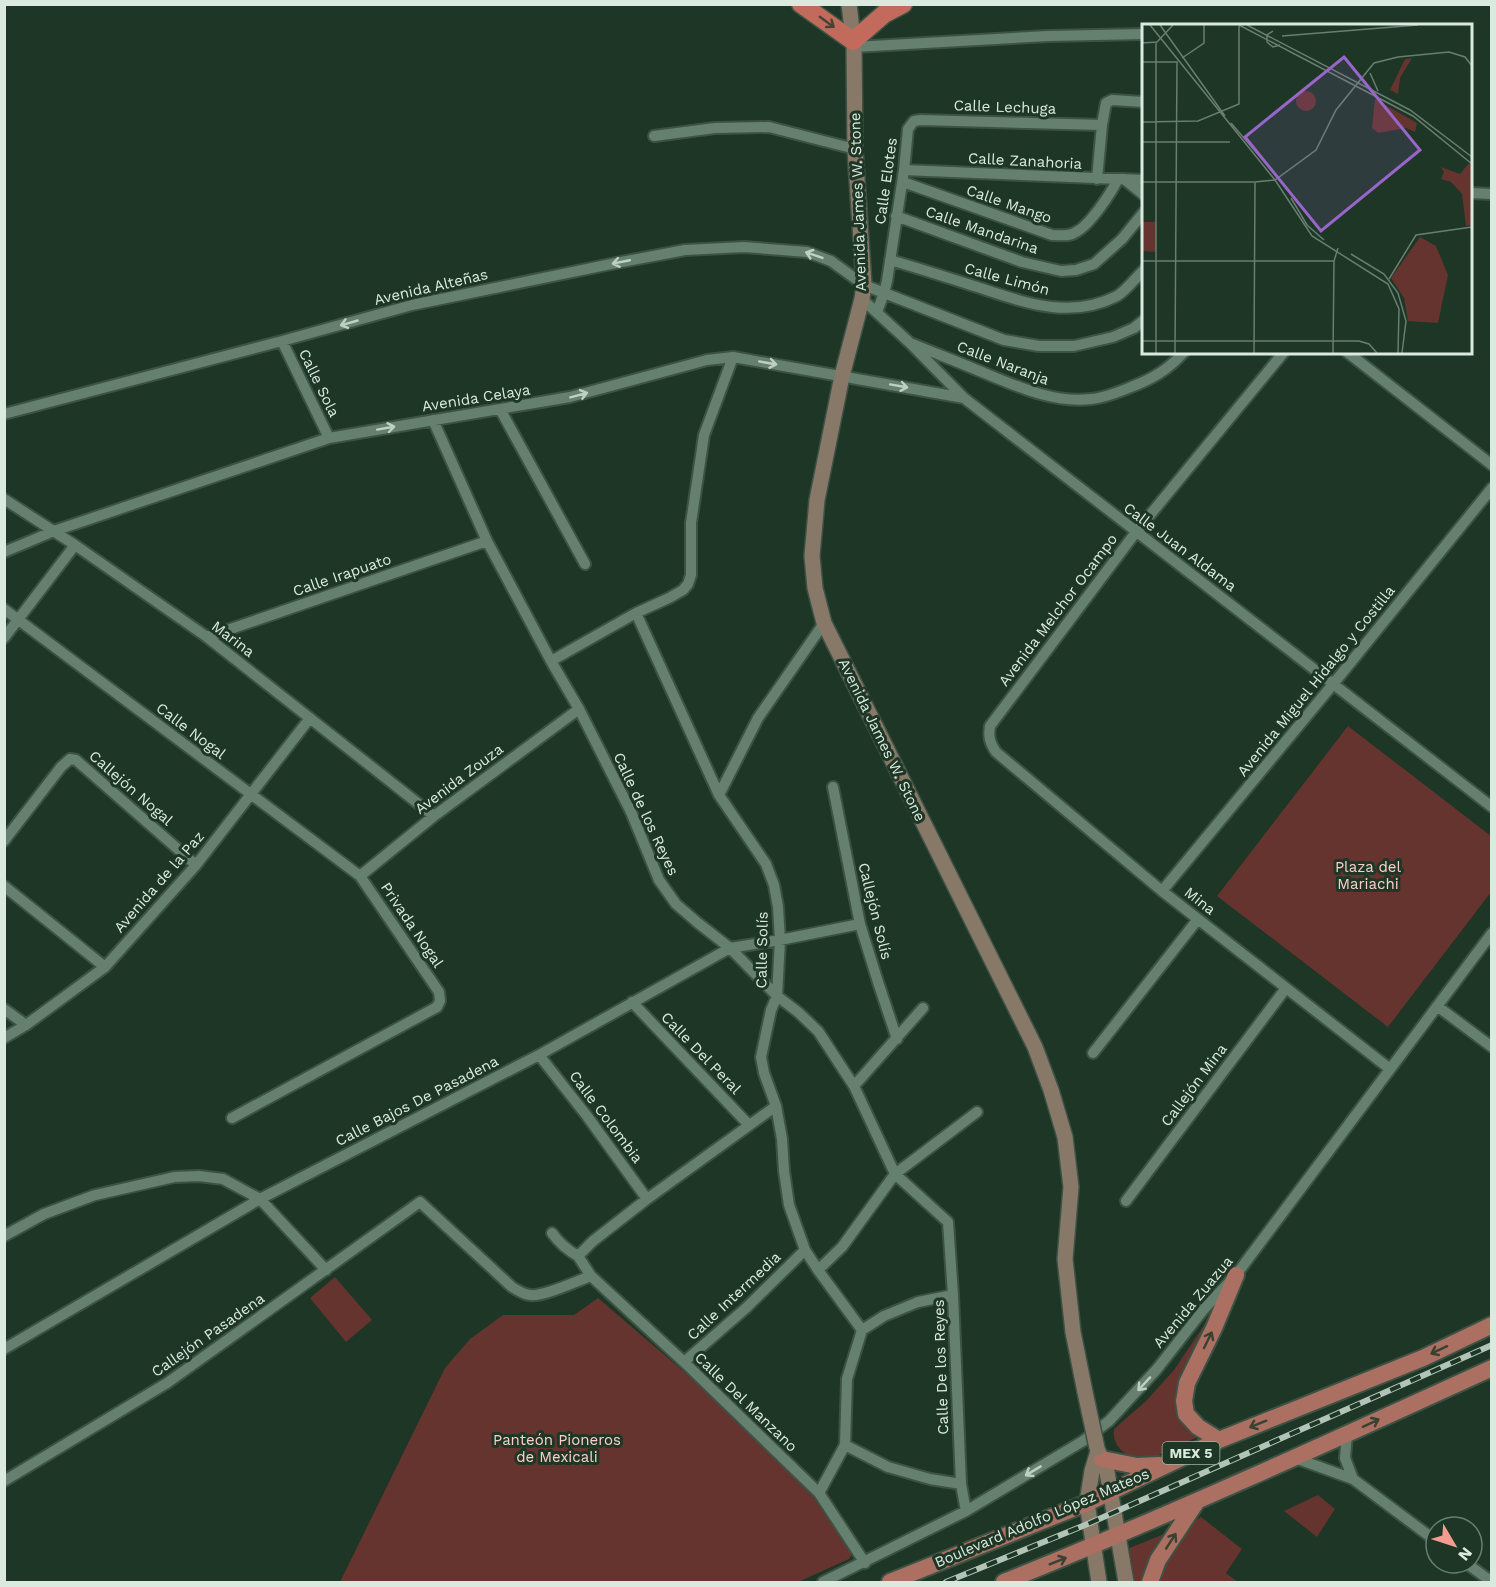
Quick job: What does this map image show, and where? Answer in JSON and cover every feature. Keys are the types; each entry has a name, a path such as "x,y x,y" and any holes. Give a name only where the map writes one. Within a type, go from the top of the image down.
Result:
{"highway":[{"path":"801,4 853,44 884,14 903,4"}],"main road":[{"name":"Avenida James W. Stone","path":"849,4 853,44 855,148 863,292 842,376 817,500 812,556 815,588 824,623 1035,1047 1051,1090 1065,1137 1071,1187 1065,1259 1073,1332 1099,1453 1107,1472 1126,1582"},
{"path":"1219,1440 1198,1427 1186,1414 1184,1401 1187,1383 1214,1328 1236,1275"},
{"name":"Boulevard Adolfo López Mateos","path":"890,1582 1087,1503 1219,1440 1423,1358 1491,1325"},
{"path":"1004,1582 1118,1536 1491,1368"},
{"name":"Avenida James W. Stone","path":"1099,1453 1092,1472 1087,1503 1099,1582"},
{"path":"1099,1453 1137,1466 1169,1464"},
{"path":"1150,1582 1158,1560 1197,1501"}],"street":[{"path":"853,44 1142,34"},
{"path":"1097,179 1106,103 1112,100 1142,102"},
{"name":"Calle Lechuga","path":"910,125 914,121 921,120 1102,126"},
{"name":"Calle Elotes","path":"877,312 884,293 890,260 910,125"},
{"path":"654,136 715,128 769,127 855,148"},
{"name":"Calle Zanahoria","path":"904,170 1142,180"},
{"path":"1121,179 1142,194"},
{"name":"Calle Mango","path":"903,182 1052,235 1068,235 1077,232 1087,223 1121,179"},
{"path":"1472,193 1491,194"},
{"name":"Calle Mandarina","path":"896,216 1022,262 1061,271 1076,270 1094,264 1122,239 1142,213"},
{"name":"Avenida Alteñas","path":"4,414 412,305 616,262 685,250 744,247 807,252 831,261 863,292"},
{"name":"Calle Limón","path":"890,260 1036,305 1062,308 1101,303 1120,294 1142,271"},
{"name":"Calle Naranja","path":"863,292 884,293 1004,340 1039,346 1074,346 1113,337 1134,328 1142,321"},
{"name":"Calle Juan Aldama","path":"863,292 877,312 964,398 1491,807"},
{"name":"Calle Sola","path":"282,341 329,438"},
{"name":"Calle Naranja","path":"910,343 1014,386 1051,397 1068,399 1091,399 1123,391 1152,379 1182,354"},
{"name":"Avenida Melchor Ocampo","path":"996,752 990,744 990,726 1136,532 1282,354"},
{"path":"1350,354 1491,465"},
{"path":"551,661 636,613 669,598 683,590 688,584 691,575 692,523 705,435 733,357"},
{"name":"Avenida Celaya","path":"4,552 54,531 329,438 570,397 707,360 733,357 964,398"},
{"path":"500,409 585,564"},
{"name":"Calle de los Reyes","path":"433,420 487,541 579,709 631,812 659,880 676,904 730,948 777,996 818,1031 854,1086 895,1174 948,1222"},
{"name":"Avenida Miguel Hidalgo y Costilla","path":"1162,891 1491,488"},
{"name":"Marina","path":"4,499 75,545 207,637 434,816"},
{"name":"Calle Irapuato","path":"207,637 487,541"},
{"path":"4,638 75,545"},
{"name":"Calle Nogal","path":"4,609 360,876"},
{"name":"Calle Solís","path":"636,613 719,795 766,864 774,885 780,940 777,996 771,1010 761,1057 764,1073 776,1106 789,1204 805,1250 862,1330"},
{"path":"719,795 758,718 824,623"},
{"name":"Avenida Zouza","path":"360,876 434,816 579,709"},
{"name":"Avenida de la Paz","path":"4,1038 26,1025 105,967 196,865 310,718"},
{"name":"Mina","path":"996,752 1162,891 1389,1069"},
{"name":"Callejón Nogal","path":"4,841 61,766 70,759 76,760 196,865"},
{"name":"Callejón Solís","path":"833,787 860,924 897,1039"},
{"name":"Privada Nogal","path":"232,1118 437,1007 441,1001 439,992 360,876"},
{"path":"4,886 105,967"},
{"path":"1093,1053 1198,919"},
{"name":"Calle Bajos De Pasadena","path":"4,1349 260,1199 539,1054 730,948 860,924"},
{"name":"Avenida Zuazua","path":"823,1582 966,1511 1083,1442 1109,1421 1157,1369 1204,1309 1236,1275 1491,933"},
{"name":"Callejón Mina","path":"1126,1201 1286,988"},
{"name":"Calle Del Peral","path":"632,1002 749,1125"},
{"path":"1437,1006 1491,1047"},
{"path":"854,1086 923,1008"},
{"path":"4,1009 26,1025"},
{"name":"Calle Colombia","path":"539,1054 647,1199"},
{"path":"578,1256 593,1241 647,1199 776,1106"},
{"path":"818,1270 842,1248 895,1174 977,1112"},
{"path":"4,1236 44,1214 95,1195 174,1177 199,1176 223,1179 260,1199 326,1270"},
{"name":"Callejón Pasadena","path":"4,1481 167,1383 420,1202 520,1292 530,1295 541,1294 591,1276"},
{"name":"Calle De los Reyes","path":"948,1222 961,1484 966,1511"},
{"path":"552,1233 568,1251 578,1256 591,1276"},
{"name":"Calle Intermedia","path":"684,1362 746,1308 805,1250"},
{"name":"Calle Del Manzano","path":"591,1276 684,1362 819,1493 865,1563"},
{"path":"819,1493 845,1445 847,1379 862,1330 884,1316 918,1302 953,1295"},
{"path":"1347,1434 1345,1458 1353,1479"},
{"path":"845,1445 888,1467 930,1479 961,1484"},
{"path":"1295,1458 1353,1479 1424,1532"}],"green space":[{"name":"Plaza del Mariachi","path":"1348,726 1491,836 1491,892 1388,1027 1217,896"},
{"path":"335,1277 372,1320 346,1342 310,1298"},
{"name":"Panteón Pioneros de Mexicali","path":"598,1298 710,1394 815,1495 853,1552 849,1559 798,1582 340,1582 445,1368 470,1339 503,1315 574,1315"},
{"path":"1213,1312 1183,1373 1176,1398 1179,1415 1199,1436 1160,1455 1138,1458 1129,1456 1117,1445 1114,1429 1146,1401 1174,1370"},
{"path":"1318,1495 1335,1509 1317,1537 1284,1511"},
{"path":"1201,1517 1242,1549 1226,1573 1238,1582 1157,1582 1162,1568 1190,1523"},
{"path":"1169,1532 1143,1582 1134,1582 1127,1549"}],"railway":[{"path":"946,1582 1090,1523 1492,1345"}]}
